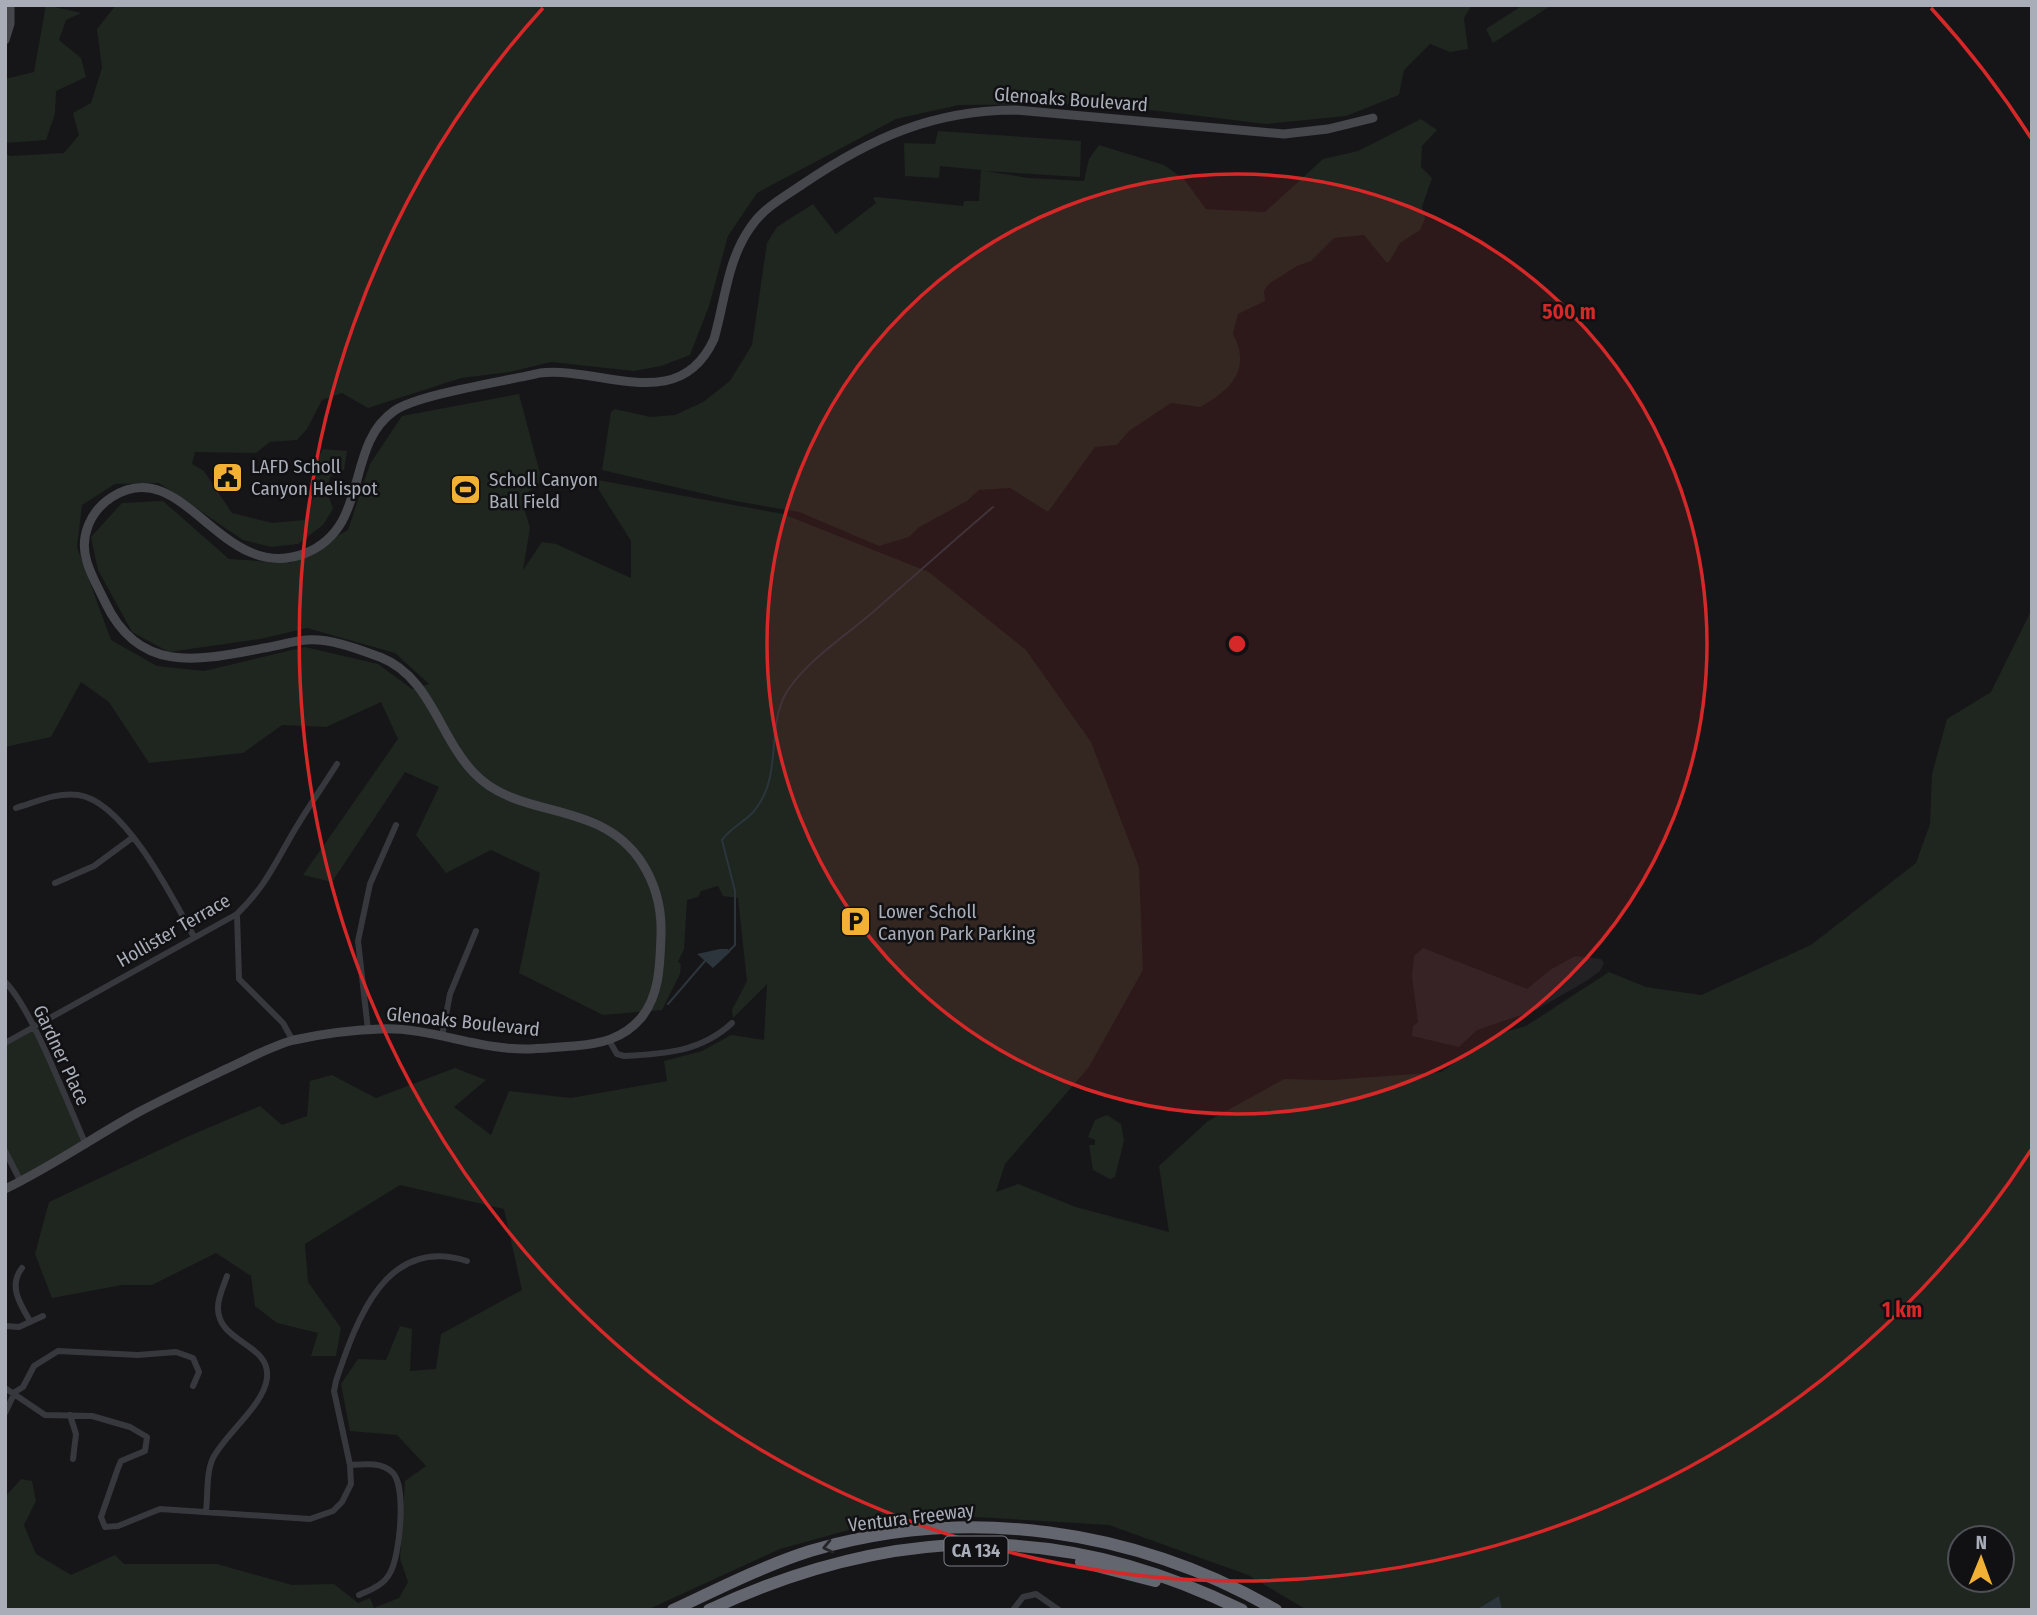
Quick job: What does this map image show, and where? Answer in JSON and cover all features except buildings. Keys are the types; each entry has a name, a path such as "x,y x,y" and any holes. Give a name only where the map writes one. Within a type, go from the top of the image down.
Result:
{"highway":[{"name":"Ventura Freeway","path":"674,1610 811,1551 895,1535 986,1528 1076,1535 1122,1545 1187,1566 1276,1610"},
{"path":"895,1535 904,1538 998,1534 1089,1545 1164,1566 1227,1591 1262,1610"},
{"path":"709,1610 779,1580 845,1559 894,1550 957,1544 1027,1546 1108,1559 1173,1578 1242,1610"},
{"name":"Ventura Freeway","path":"726,1610 775,1588 852,1565 944,1551 994,1550 1069,1559 1114,1570 1164,1583 1226,1610"}],"street":[{"path":"5,40 10,24 10,5"},
{"name":"Glenoaks Boulevard","path":"5,1189 164,1099 293,1041 368,1030 407,1030 522,1049 610,1042 641,1018 653,999 662,921 653,884 633,850 620,837 588,820 491,788 462,759 425,696 405,674 384,659 319,640 305,639 260,649 185,659 159,656 136,645 126,636 110,612 85,559 85,534 94,514 120,493 153,489 174,495 216,533 254,554 282,559 311,551 340,524 353,500 367,444 381,422 401,406 540,373 561,372 649,384 677,377 691,370 708,351 714,339 733,259 758,217 841,158 886,134 914,125 979,111 1016,110 1276,134 1328,129 1373,118"},
{"name":"Hollister Terrace","path":"5,1043 237,914 259,893 271,876 290,838 337,764"},
{"path":"16,808 53,797 80,795 101,803 132,838 162,879 194,937"},
{"path":"368,1030 358,941 370,884 396,825"},
{"path":"55,883 94,866 132,838"},
{"path":"237,914 239,979 283,1023 293,1041"},
{"path":"442,1036 450,994 476,931"},
{"name":"Gardner Place","path":"5,982 16,994 33,1028 86,1145"},
{"path":"610,1042 617,1054 624,1056 692,1049 716,1038 732,1023"},
{"path":"5,1152 21,1182"},
{"path":"5,1388 15,1392 45,1415 102,1419 142,1431 147,1437 145,1451 121,1461 101,1517 108,1527 160,1509 310,1519 333,1511 342,1502 351,1483 350,1465 334,1391 335,1381 374,1294 395,1269 415,1259 436,1256 467,1261"},
{"path":"22,1268 16,1281 16,1297 30,1321"},
{"path":"206,1511 212,1460 260,1396 267,1377 262,1358 231,1335 222,1324 218,1307 227,1276"},
{"path":"5,1326 19,1327 43,1316"},
{"path":"5,1413 15,1392 23,1387 42,1359 58,1351 138,1355 163,1351 186,1353 192,1358 199,1372 193,1386"},
{"path":"70,1415 76,1434 73,1459"},
{"path":"350,1465 376,1464 389,1469 399,1483 400,1493 398,1548 390,1574 372,1589 359,1594"},
{"path":"1013,1610 1023,1597 1036,1594 1059,1610"}],"shaded area":[{"path":"46,5 81,13 66,20 59,40 81,58 86,77 56,91 55,114 46,140 5,143 5,79 34,72"},
{"path":"116,5 1472,5 1464,18 1468,49 1450,52 1430,44 1404,70 1399,95 1346,116 1266,124 1101,104 959,105 896,119 757,193 728,236 709,306 690,355 661,366 634,371 551,362 510,372 461,378 368,408 342,393 322,400 307,429 297,440 270,442 256,453 195,452 192,464 204,471 232,513 272,523 305,520 313,498 318,458 323,449 347,451 344,470 330,477 327,491 333,509 323,525 298,544 271,547 243,540 159,483 115,484 82,505 77,547 111,640 157,666 204,671 305,647 378,664 412,689 429,684 395,653 307,628 260,639 169,652 132,632 98,570 91,537 122,503 163,501 229,559 290,563 348,530 370,464 402,416 519,394 542,481 521,498 530,528 523,570 542,542 556,544 631,578 631,541 592,479 783,514 929,572 1026,650 1091,742 1139,867 1143,970 1089,1067 1005,1164 996,1192 1018,1184 1076,1207 1169,1232 1159,1166 1208,1121 1284,1079 1330,1080 1441,1072 1497,1034 1526,1026 1609,972 1646,987 1701,995 1811,945 1916,863 1930,824 1932,774 1947,719 1991,692 2032,609 2032,1610 1307,1610 1248,1575 1109,1525 975,1517 874,1523 780,1549 647,1610 5,1610 5,1497 21,1479 32,1481 36,1501 24,1525 36,1554 71,1575 115,1555 124,1564 217,1564 292,1585 334,1584 358,1603 370,1598 374,1608 399,1598 408,1582 400,1559 405,1481 426,1466 397,1435 350,1431 341,1384 358,1359 386,1360 400,1326 412,1329 410,1371 436,1369 441,1334 522,1290 504,1209 400,1185 305,1244 308,1282 341,1328 336,1356 311,1356 318,1333 277,1323 255,1306 251,1276 216,1253 152,1285 122,1285 52,1298 35,1254 49,1202 260,1106 282,1125 307,1116 310,1081 332,1075 376,1098 455,1068 486,1080 454,1107 491,1135 509,1091 571,1098 667,1081 664,1061 702,1051 731,1035 764,1040 767,984 733,1018 732,1010 747,981 738,898 723,896 718,886 701,891 698,897 687,900 684,949 678,962 681,964 680,974 662,1010 603,1015 519,973 540,873 491,850 446,873 416,835 439,787 405,772 332,882 303,875 398,739 381,702 326,727 282,725 243,753 149,763 109,702 81,682 51,737 5,747 5,153 10,156 64,153 79,135 73,113 91,103 102,68 97,29"},
{"path":"1523,5 1552,5 1493,43 1486,29"},
{"path":"1421,119 1437,130 1422,146 1421,167 1432,178 1422,207 1425,219 1420,230 1400,243 1389,262 1386,262 1364,235 1334,238 1311,261 1297,266 1269,284 1264,291 1265,301 1238,314 1233,334 1238,346 1239,368 1229,386 1200,407 1171,403 1129,431 1117,445 1095,447 1048,512 1010,488 979,490 967,501 918,528 909,537 879,546 799,512 735,501 602,470 611,412 615,409 650,417 675,415 703,402 730,381 752,345 767,243 777,227 813,204 836,234 876,203 873,198 876,197 963,206 964,201 979,201 981,170 940,166 939,178 905,176 904,143 935,144 938,131 1081,141 1080,177 985,171 1029,178 1084,181 1089,159 1099,145 1164,165 1184,179 1206,209 1265,212 1323,159 1358,151"},
{"path":"1423,948 1527,989 1550,970 1575,956 1601,959 1604,963 1600,971 1588,980 1536,1010 1477,1030 1459,1047 1412,1036 1413,1026 1418,1022 1412,976 1414,956"},
{"path":"728,949 730,952 713,968 697,954"},
{"path":"33,1028 86,1145 21,1182 5,1151 5,1043"},
{"path":"1107,1115 1121,1124 1124,1141 1115,1177 1110,1179 1093,1170 1089,1145 1095,1145 1095,1140 1088,1137 1095,1120"},
{"path":"1499,1596 1502,1610 1476,1610"}],"waterway":[{"path":"729,951 735,945 735,891 722,840 754,811 764,795 772,768 778,712 790,687 819,656 993,507"},
{"path":"668,1004 705,961"}],"place":[{"name":"LAFD Scholl Canyon Helispot","path":"228,477"},
{"name":"Scholl Canyon Ball Field","path":"466,490"},
{"name":"Lower Scholl Canyon Park Parking","path":"855,922"}]}
